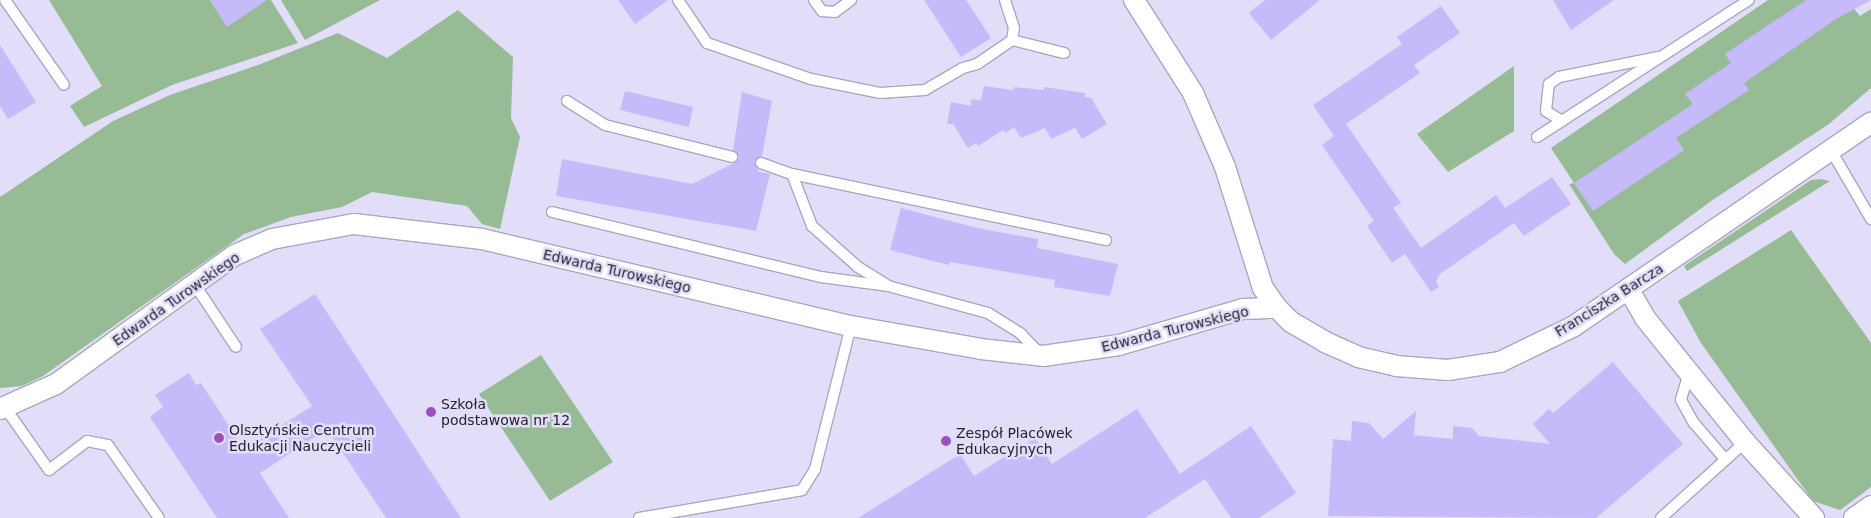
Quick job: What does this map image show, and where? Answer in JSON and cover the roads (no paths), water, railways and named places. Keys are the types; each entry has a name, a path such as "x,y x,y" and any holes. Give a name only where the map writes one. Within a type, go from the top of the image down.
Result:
{"street":[{"name":"Franciszka Barcza","path":"1134,0 1155,29 1193,93 1225,166 1264,288 1278,308 1291,322 1325,342 1358,357 1396,366 1448,370 1500,362 1574,326 1832,152 1871,123"},
{"name":"Edwarda Turowskiego","path":"3,409 56,384 235,255 272,239 354,224 482,240 851,326 981,349 1043,356 1128,343 1244,310 1278,308"},
{"path":"1629,290 1645,318 1744,442 1814,518"},
{"path":"1854,518 1871,506"}],"lane":[{"path":"6,0 64,85"},
{"path":"678,0 707,43 811,79 880,93 925,90 963,68 977,64 1012,40 1014,28 1005,0"},
{"path":"814,0 822,11 835,12 851,0"},
{"path":"1537,137 1749,0"},
{"path":"1012,40 1064,53"},
{"path":"1562,121 1546,112 1549,84 1559,77 1662,56"},
{"path":"567,101 605,125 732,157"},
{"path":"1832,152 1871,219"},
{"path":"761,163 792,174 1106,240"},
{"path":"792,174 812,226 858,267 888,286"},
{"path":"552,212 821,277 888,286 988,313 1021,334 1043,356"},
{"path":"195,285 236,347"},
{"path":"639,518 802,490 815,469 851,326"},
{"path":"1689,373 1681,400 1694,423 1725,459"},
{"path":"3,409 48,470 87,441 108,444 159,518"},
{"path":"1662,518 1744,442"}],"place":[{"name":"Szkoła podstawowa nr 12","path":"431,412"},
{"name":"Olsztyńskie Centrum Edukacji Nauczycieli","path":"219,438"},
{"name":"Zespół Placówek Edukacyjnych","path":"946,441"}]}
